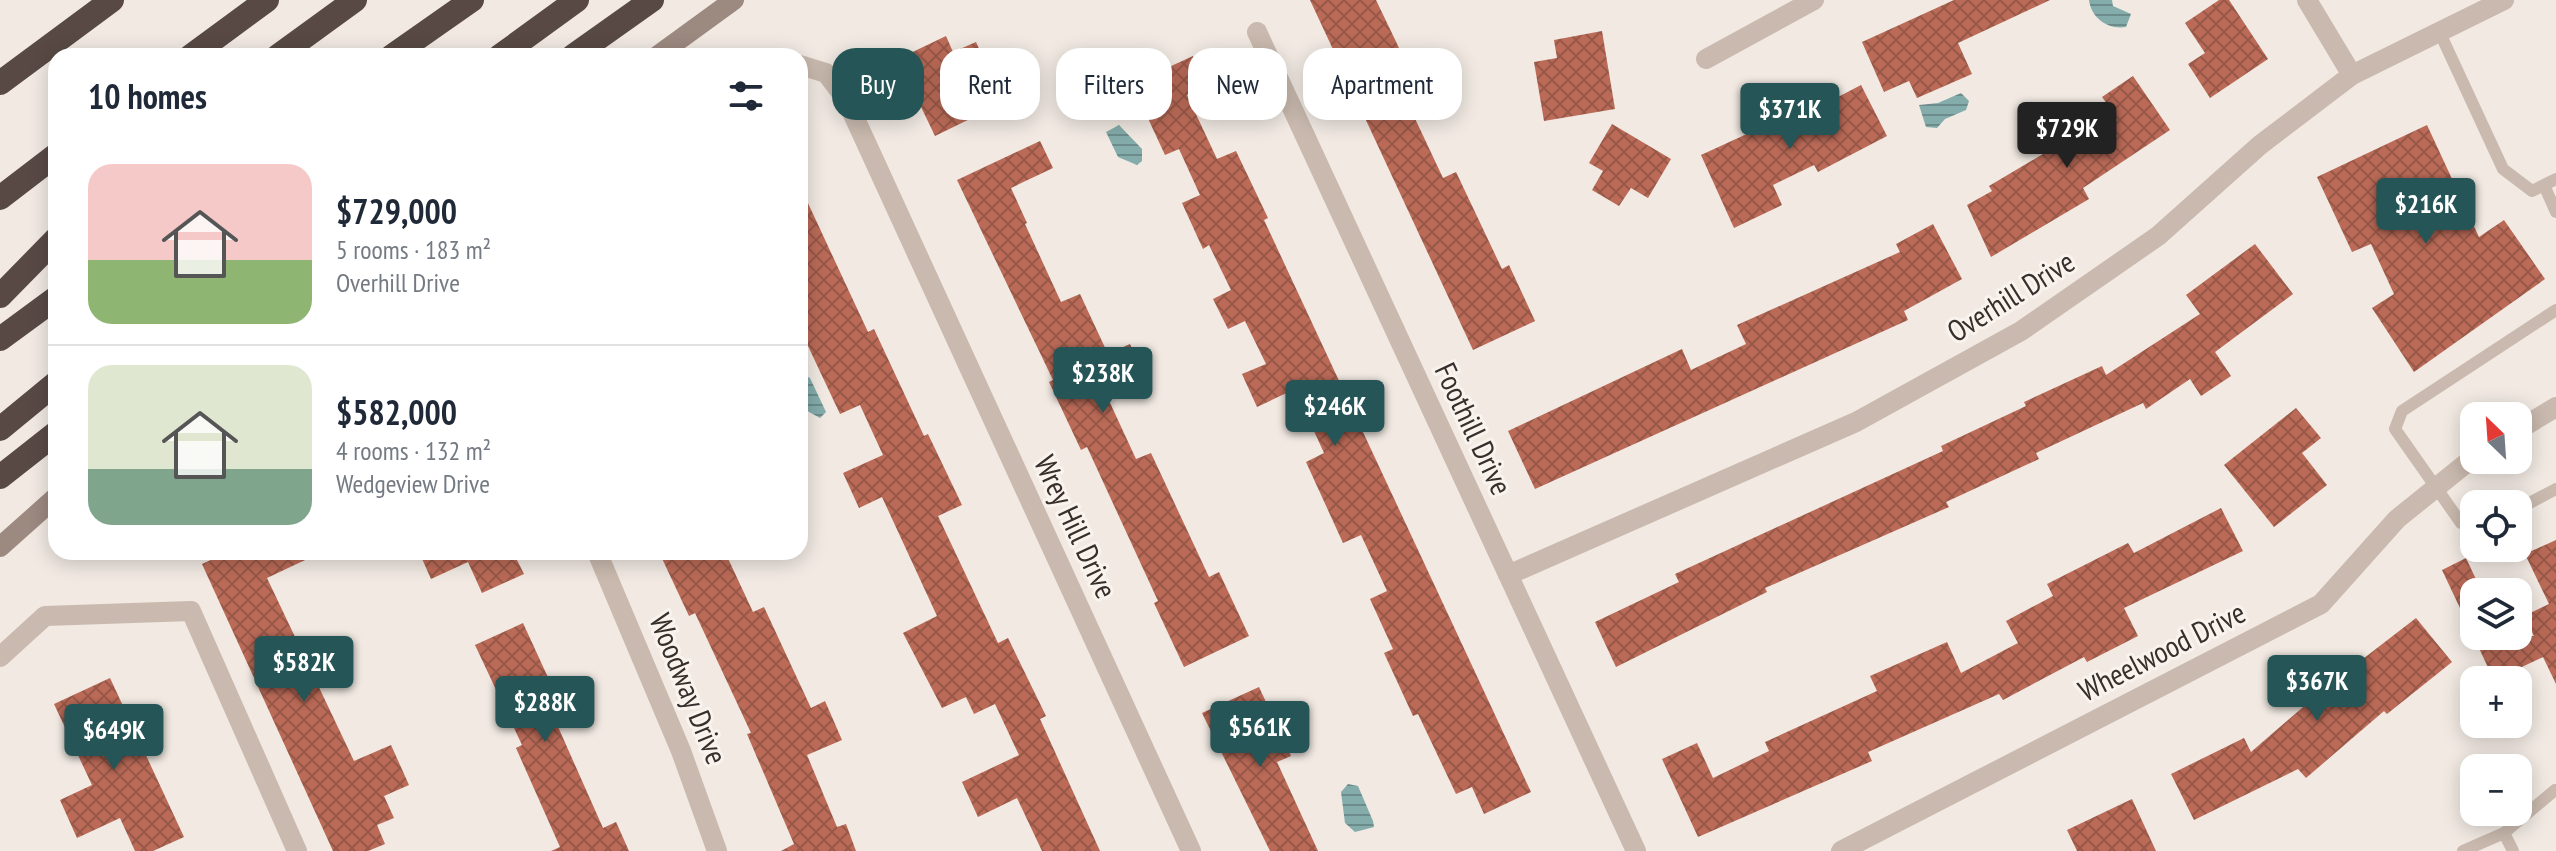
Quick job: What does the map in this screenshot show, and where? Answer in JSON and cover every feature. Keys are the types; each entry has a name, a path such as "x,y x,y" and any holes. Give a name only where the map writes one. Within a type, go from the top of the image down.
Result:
{"highway":[{"path":"0,83 112,0"},
{"path":"202,48 267,0"},
{"path":"289,48 355,0"},
{"path":"403,48 472,0"},
{"path":"511,48 577,0"},
{"path":"584,48 652,0"},
{"path":"0,198 48,161"},
{"path":"0,296 48,247"},
{"path":"0,339 48,304"},
{"path":"0,429 48,390"},
{"path":"0,477 48,439"}],"main road":[{"path":"668,48 734,0"},
{"path":"0,547 48,504"}],"street":[{"path":"1706,59 1814,0"},
{"path":"2307,0 2352,75"},
{"name":"Overhill Drive","path":"1508,575 1856,422 2021,331 2158,236 2260,145 2352,75 2504,0"},
{"name":"Foothill Drive","path":"1257,32 1636,851"},
{"name":"Wrey Hill Drive","path":"808,66 838,85 846,99 1191,851"},
{"path":"2532,422 2556,407"},
{"name":"Wheelwood Drive","path":"1841,851 2321,604 2397,519 2460,468"},
{"name":"Woodway Drive","path":"600,560 681,751 717,851"},
{"path":"0,657 45,616 191,611 297,851"}],"lane":[{"path":"2439,31 2503,169 2532,191 2550,182 2556,212"},
{"path":"2460,522 2395,429 2402,411 2556,310"},
{"path":"2532,502 2556,489"},
{"path":"2463,851 2504,833 2556,791 2556,779"},
{"path":"2504,833 2513,851"}],"water":[{"path":"2089,0 2112,0 2113,6 2131,14 2126,27 2107,25 2093,12"},
{"path":"1961,93 1969,101 1966,110 1945,119 1937,128 1926,127 1919,105 1938,103"},
{"path":"1119,125 1142,149 1142,161 1137,165 1118,157 1106,132"},
{"path":"808,377 826,412 820,418 808,411"},
{"path":"1348,784 1358,786 1374,827 1355,832 1345,823 1341,792"}],"building":[{"path":"1310,0 1376,0 1399,48 1332,48"},
{"path":"1954,0 2050,0 1958,43 1972,74 1917,98 1909,81 1884,92 1862,42"},
{"path":"2219,0 2229,0 2268,59 2210,98 2188,64 2205,53 2185,23"},
{"path":"1602,31 1615,109 1544,121 1534,62 1557,58 1554,40"},
{"path":"946,36 951,48 940,48 940,120 968,120 935,136 924,113 924,48 921,48"},
{"path":"976,42 979,48 962,48"},
{"path":"1188,58 1188,120 1199,120 1217,159 1236,151 1268,218 1264,220 1531,792 1484,814 1472,787 1456,794 1418,714 1413,716 1384,653 1393,649 1370,599 1387,591 1361,535 1343,543 1306,462 1324,453 1295,389 1257,407 1242,374 1266,364 1245,321 1228,329 1213,299 1231,290 1209,245 1203,249 1182,203 1200,195 1179,149 1165,155 1149,120 1172,120 1172,66"},
{"path":"2133,76 2170,130 2083,188 2089,199 1991,257 1967,205 1992,191 1989,186 2070,138 2069,135 2110,108 2102,97"},
{"path":"1861,85 1887,136 1818,172 1814,165 1773,185 1782,205 1734,228 1701,155 1788,115 1782,105 1808,91 1817,108"},
{"path":"1366,120 1416,120 1443,178 1456,172 1502,269 1509,265 1535,321 1473,350"},
{"path":"1612,124 1671,159 1648,198 1631,188 1619,206 1592,190 1603,171 1589,163"},
{"path":"2427,125 2479,237 2504,220 2545,279 2414,372 2372,308 2394,294 2371,244 2352,252 2317,177"},
{"path":"1040,141 1053,168 1011,188 1025,224 1061,302 1080,294 1108,354 1130,344 1144,374 1105,392 1136,459 1151,453 1209,577 1219,572 1249,636 1184,667 1154,603 1158,601 1087,447 1081,450 1049,382 1053,380 957,180"},
{"path":"808,203 868,332 874,329 924,436 928,434 962,505 938,516 998,643 1008,638 1046,716 1040,719 1100,851 1042,851 1017,798 978,817 962,782 1019,755 995,704 974,714 966,697 942,708 903,633 937,616 882,497 859,508 843,473 883,455 860,405 840,414 808,346"},
{"path":"1933,224 1962,279 1904,311 1908,320 1535,489 1508,431 1682,349 1691,370 1746,344 1737,325 1900,252 1896,244"},
{"path":"2255,244 2293,294 2215,352 2231,376 2201,396 2190,379 2146,409 2143,403 2036,453 2039,459 1946,502 1949,507 1765,588 1767,592 1616,667 1595,622 1679,582 1675,574 1943,451 1941,446 2026,406 2024,402 2102,366 2106,375 2200,314 2186,295"},
{"path":"2296,408 2321,438 2302,453 2327,485 2274,527 2224,465"},
{"path":"2221,508 2243,551 2124,608 2138,636 2087,662 2084,657 2003,700 1999,694 1868,752 1872,761 1698,837 1662,759 1697,743 1713,778 1769,751 1765,742 1877,691 1870,676 1947,642 1961,673 2018,643 2006,621 2053,596 2047,584 2128,543 2134,553"},
{"path":"2556,540 2556,684 2543,657 2524,666 2487,666 2480,650 2532,650 2532,612 2549,604 2529,562 2532,562 2532,551"},
{"path":"211,560 305,560 267,578 354,761 391,745 409,785 384,796 394,818 377,825 385,844 368,851 333,851 202,564"},
{"path":"423,560 517,560 524,574 482,593 468,562 431,579"},
{"path":"663,560 729,560 753,612 764,607 811,708 825,701 842,740 807,755 837,827 846,824 856,851 781,851 794,844 747,734 751,733 695,613 689,616"},
{"path":"2460,561 2468,562 2475,578 2460,578 2460,608 2442,570"},
{"path":"2416,618 2452,662 2387,714 2384,711 2306,778 2298,769 2194,820 2171,774 2244,738 2251,752 2324,689"},
{"path":"523,623 557,697 547,702 603,828 616,822 629,851 551,851 560,847 516,748 522,745 475,645"},
{"path":"110,678 184,837 153,851 135,851 120,818 77,838 60,800 92,785 54,704"},
{"path":"1259,687 1291,756 1277,762 1318,851 1270,851 1202,713"},
{"path":"2132,799 2156,851 2077,851 2067,830"}]}
